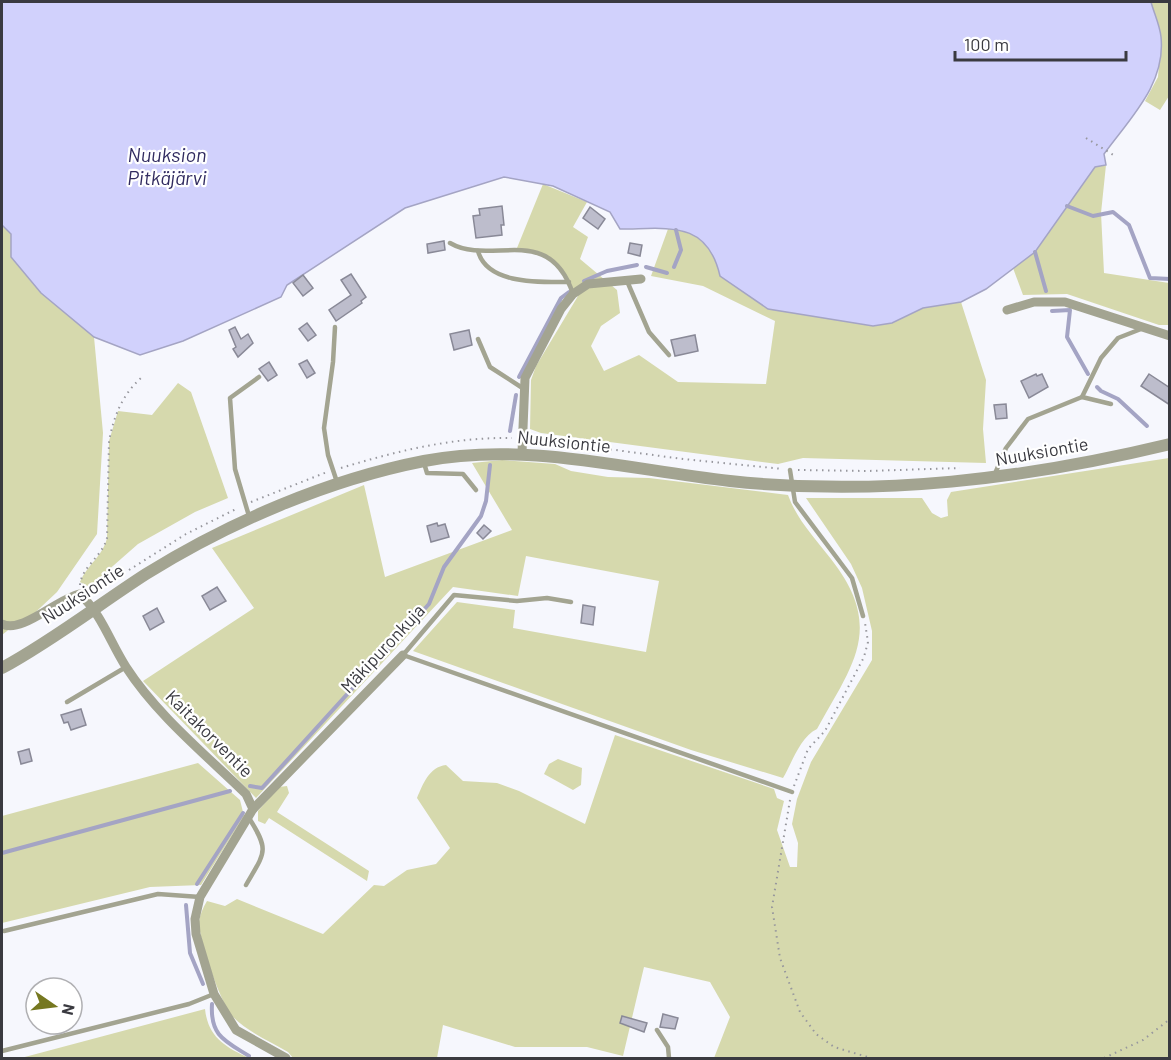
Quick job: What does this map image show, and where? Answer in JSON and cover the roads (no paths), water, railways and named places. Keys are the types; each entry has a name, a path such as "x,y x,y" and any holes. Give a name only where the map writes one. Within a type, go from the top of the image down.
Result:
{"street":[{"path":"522,453 525,378 531,363 573,294 588,284 641,279"},
{"path":"1007,310 1034,302 1065,303 1168,335"},
{"name":"Nuuksiontie","path":"2,668 183,552 250,519 338,485 423,461 451,456 522,453 731,481 868,487 994,478 1053,470 1170,444"},
{"name":"Kaitakorventie","path":"2,624 12,627 22,624 60,601 80,594 108,629 126,667 154,703 246,794 251,813"},
{"name":"Mäkipuronkuja","path":"251,813 403,655"},
{"path":"251,813 201,897 195,919 196,934 214,994 236,1030 286,1059"}],"lane":[{"path":"450,243 478,251 517,248 541,255 560,268 573,294"},
{"path":"478,251 484,265 496,273 531,281 569,282"},
{"path":"626,279 649,332 669,355"},
{"path":"335,327 333,362 324,428 338,485"},
{"path":"1082,397 1101,358 1118,338 1144,327"},
{"path":"478,339 490,367 524,389"},
{"path":"250,519 235,469 230,398 259,377"},
{"path":"994,478 1006,448 1028,419 1082,397 1112,404"},
{"path":"423,461 428,473 463,474 476,490"},
{"path":"790,470 795,502 805,518 839,557 852,578 863,616"},
{"name":"Mäkipuronkuja","path":"403,655 454,595 517,601 548,598 571,602"},
{"path":"403,655 792,792"},
{"path":"67,702 126,667"},
{"path":"246,885 263,856 263,840 251,813"},
{"path":"4,931 158,894 201,897"},
{"path":"2,1051 189,1004 214,994"},
{"path":"657,1030 668,1047 669,1059"}],"water":[{"name":"Nuuksion Pitkäjärvi","path":"2,2 1151,2 1161,37 1161,54 1158,70 1144,100 1104,154 1106,165 1095,167 1035,252 986,289 961,302 923,308 892,323 873,326 768,309 720,276 714,258 706,245 695,236 669,229 620,229 610,212 553,186 504,177 405,208 287,285 281,297 183,341 140,355 94,337 41,293 11,257 11,234 2,225"}],"waterway":[{"path":"1067,206 1093,216 1113,212 1129,225 1150,278 1170,279"},
{"path":"674,267 681,250 676,230"},
{"path":"1035,252 1046,291"},
{"path":"584,281 607,271 637,265"},
{"path":"646,267 667,273"},
{"path":"519,377 561,298 569,292"},
{"path":"1052,311 1070,310 1067,337 1088,374"},
{"path":"1097,387 1118,399 1147,426"},
{"path":"510,431 516,395"},
{"path":"250,786 262,788 429,604 444,567 481,516 486,501 490,465"},
{"path":"2,853 230,791"},
{"path":"197,884 243,813"},
{"path":"186,905 190,953 203,984"},
{"path":"212,1004 216,1031 226,1041 249,1056"}]}
